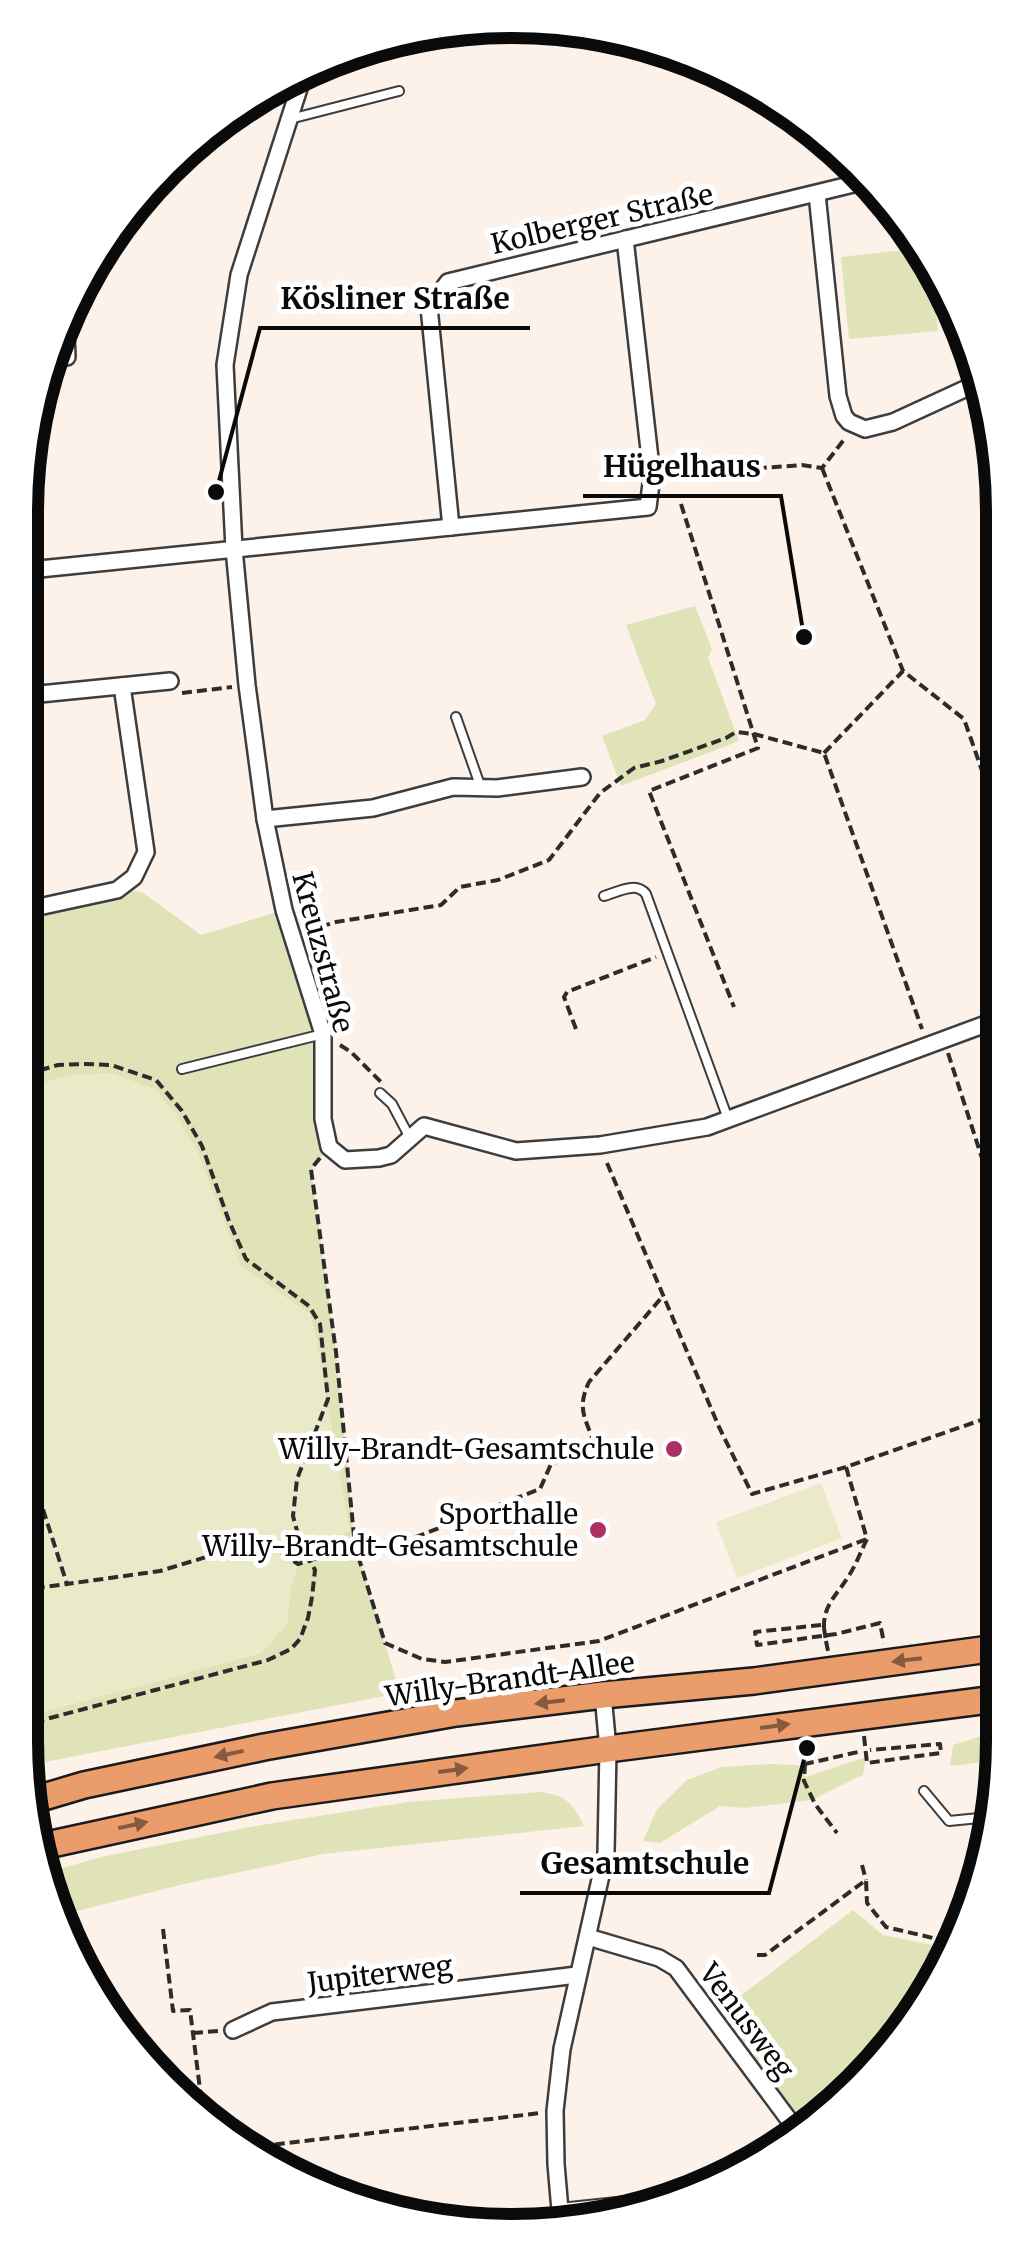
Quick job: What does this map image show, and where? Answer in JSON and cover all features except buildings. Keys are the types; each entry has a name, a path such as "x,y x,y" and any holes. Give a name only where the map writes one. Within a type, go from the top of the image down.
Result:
{"main road":[{"name":"Willy-Brandt-Allee","path":"42,1796 283,1744 456,1713 754,1681 986,1649"},
{"path":"50,1844 272,1796 986,1700"}],"street":[{"name":"Kreuzstraße","path":"299,88 239,275 226,364 234,549 246,685 265,819 284,910 323,1034 323,1118 328,1147"},
{"name":"Kolberger Straße","path":"451,527 429,307 448,282 855,184"},
{"path":"817,194 838,396 844,416 865,429 893,422 969,387"},
{"path":"38,569 648,507 652,476 624,238"},
{"path":"38,694 170,681"},
{"path":"38,907 117,890 134,877 146,852 122,686"},
{"path":"265,819 372,808 453,787 497,788 582,777"},
{"path":"328,1147 345,1160 379,1158 391,1155 424,1126 516,1151 600,1145 707,1127 986,1024"},
{"path":"560,2210 555,2111 562,2049 606,1853 608,1749 603,1695"},
{"name":"Venusweg","path":"588,1937 658,1958 676,1968 791,2123"},
{"name":"Jupiterweg","path":"233,2030 272,2012 577,1975"}],"lane":[{"path":"290,119 399,92"},
{"path":"456,716 481,788"},
{"path":"604,896 635,886 642,888 655,914 728,1119"},
{"path":"182,1069 323,1034"},
{"path":"380,1093 392,1104 410,1138"},
{"path":"924,1791 949,1821 979,1818"}],"path":[{"path":"822,468 854,425"},
{"path":"652,476 802,465 822,468"},
{"path":"822,468 903,671 964,718 986,782"},
{"path":"680,504 758,748 648,791 734,1007"},
{"path":"824,753 903,671"},
{"path":"152,682 168,694 246,685"},
{"path":"292,934 336,922 441,904 460,887 498,880 549,860 600,792 634,768 736,732 824,753"},
{"path":"824,753 986,1177"},
{"path":"576,1029 564,997 568,992 669,952"},
{"path":"323,1034 351,1052 385,1086 380,1093"},
{"path":"38,1071 58,1066 111,1065 156,1080 182,1111 202,1146 246,1259 309,1306 320,1324 328,1399 296,1479 293,1516 300,1542 316,1570 308,1618 292,1649 268,1660 38,1721"},
{"path":"600,1145 719,1427 752,1494 846,1467 986,1418"},
{"path":"328,1147 311,1169 336,1352 356,1546 386,1643 422,1658 445,1662 600,1641 867,1538"},
{"path":"359,1559 540,1488 551,1464 595,1446 582,1410 589,1382 664,1294"},
{"path":"324,1355 336,1352"},
{"path":"826,1641 824,1614 867,1538 846,1467"},
{"path":"38,1494 67,1584"},
{"path":"38,1588 160,1571 256,1542 298,1564 356,1546"},
{"path":"824,1626 755,1632 757,1644 836,1634 880,1623 888,1662"},
{"path":"863,1716 867,1763 941,1753 940,1744 870,1750"},
{"path":"817,1761 858,1752"},
{"path":"805,1764 804,1782 837,1833"},
{"path":"862,1865 867,1902 886,1927 941,1942"},
{"path":"757,1954 765,1955 866,1880"},
{"path":"163,1930 173,2011 190,2010 201,2097"},
{"path":"192,2034 233,2030"},
{"path":"267,2145 555,2111"}],"green space":[{"path":"908,250 934,296 938,331 849,339 841,257"},
{"path":"695,606 712,649 708,658 739,741 621,786 602,736 645,720 656,704 626,625"},
{"path":"117,890 142,892 201,935 284,910 323,1034 329,1147 311,1170 336,1352 355,1545 299,1563 331,1426 310,1315 241,1266 197,1151 70,1075 38,1085 38,907"},
{"path":"112,1073 155,1089 197,1151 241,1266 310,1314 350,1531 303,1548 290,1591 287,1623 261,1653 38,1713 38,1085 70,1075"},
{"path":"821,1483 842,1538 737,1578 716,1522"},
{"path":"356,1548 400,1693 39,1763 38,1713 261,1653 287,1623 290,1591 298,1565"},
{"path":"986,1735 985,1762 950,1766 953,1745"},
{"path":"866,1757 863,1775 811,1800 745,1808 720,1806 660,1843 643,1841 657,1809 687,1780 722,1767 769,1764 799,1765 806,1777"},
{"path":"540,1792 568,1802 584,1826 323,1854 71,1913 56,1870 250,1827 407,1802"},
{"path":"853,1910 883,1935 939,1946 907,2003 869,2052 797,2118 718,2013"}],"place":[{"name":"Kösliner Straße","path":"216,492"},
{"name":"Hügelhaus","path":"804,637"},
{"name":"Willy-Brandt-Gesamtschule","path":"674,1449"},
{"name":"Sporthalle Willy-Brandt-Gesamtschule","path":"598,1530"},
{"name":"Gesamtschule","path":"807,1748"}]}
